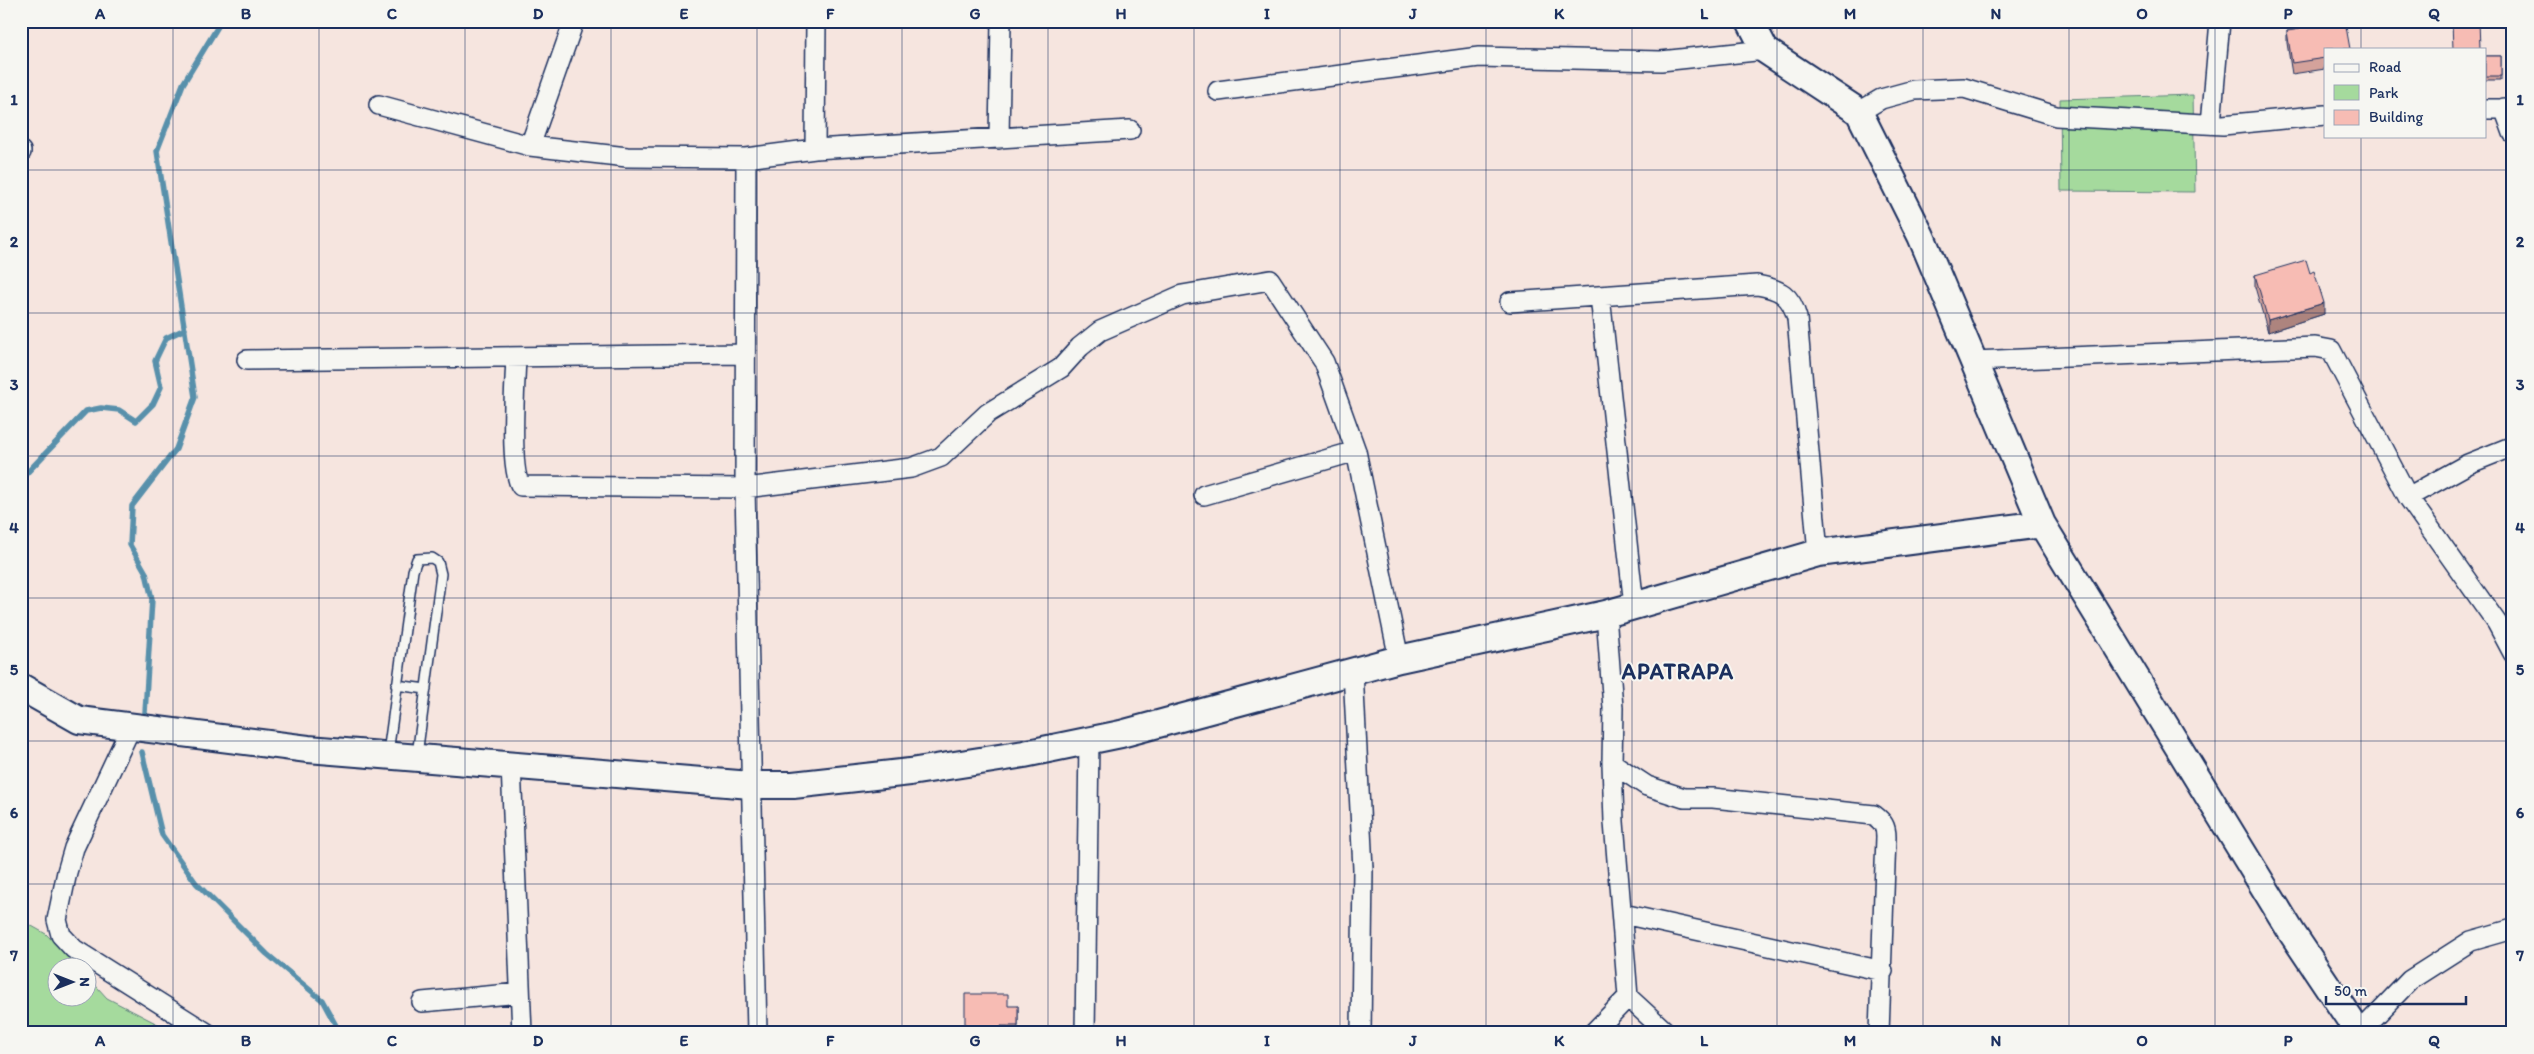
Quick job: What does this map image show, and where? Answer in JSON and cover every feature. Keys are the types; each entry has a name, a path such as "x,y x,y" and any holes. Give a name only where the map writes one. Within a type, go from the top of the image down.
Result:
{"street":[{"path":"530,146 574,21"},
{"path":"814,150 816,21"},
{"path":"999,139 1001,21"},
{"path":"1750,21 1765,50 1860,112 1921,236 2042,524 2292,933 2359,1033 2410,980 2470,942 2513,929"},
{"path":"2211,124 2220,21"},
{"path":"1218,91 1480,57 1661,61 1765,50"},
{"path":"1860,112 1880,99 1914,90 1964,88 2056,116 2211,124 2324,115"},
{"path":"379,104 530,146 627,157 746,158 814,150 1130,130"},
{"path":"2486,109 2508,109 2513,133"},
{"path":"746,158 745,488 757,1033"},
{"path":"516,358 514,441 517,480 521,486 745,488 911,468 941,457 988,413 1061,368 1080,347 1100,331 1182,295 1264,279 1274,283 1324,362 1356,451 1399,659"},
{"path":"1510,302 1757,285 1773,288 1784,293 1794,305 1797,318 1818,553"},
{"path":"1600,296 1634,606"},
{"path":"1973,361 2323,347 2331,350 2408,496 2497,624 2513,653"},
{"path":"246,360 745,354"},
{"path":"2408,496 2468,464 2513,446"},
{"path":"1204,495 1356,451"},
{"path":"21,686 79,720 131,727 308,749 751,784 792,785 910,772 1024,754 1121,734 1399,659 1606,614 1818,553 2042,524"},
{"path":"1606,614 1613,708 1614,822 1623,914 1628,997 1667,1033"},
{"path":"1353,671 1363,869 1361,1033"},
{"path":"131,727 74,848 57,920 61,935 74,949 207,1033"},
{"path":"1085,1033 1089,740"},
{"path":"1612,763 1647,786 1684,798 1713,798 1874,815 1882,821 1886,828 1886,837 1880,1033"},
{"path":"511,765 522,1033"},
{"path":"1623,914 1883,971"},
{"path":"422,1002 520,993"},
{"path":"1593,1033 1628,997"}],"lane":[{"path":"388,755 396,685 414,565 417,559 427,557 438,562 441,574 417,758"},
{"path":"396,685 426,689"}],"green space":[{"path":"2193,95 2195,192 2061,191 2060,99"},
{"path":"21,920 46,934 67,956 48,956 48,1006 98,1006 98,988 107,998 175,1033 21,1033"}],"building":[{"path":"2345,21 2350,48 2324,48 2324,58 2292,63 2287,31 2300,29 2299,22"},
{"path":"2452,21 2479,21 2480,48 2453,48"},
{"path":"2486,56 2501,56 2501,76 2486,76"},
{"path":"2306,260 2310,273 2314,271 2324,303 2268,320 2255,275"},
{"path":"965,994 1008,994 1008,1006 1018,1006 1018,1026 1001,1026 1001,1033 965,1033"}],"waterway":[{"path":"145,713 152,599 146,573 130,545 132,506 176,449 195,397 157,151 183,84 220,23 227,21"},
{"path":"21,479 86,411 101,408 119,410 136,421 153,404 161,387 155,361 166,338 185,329"},
{"path":"142,752 162,835 196,883 267,954 322,1000 340,1033"}],"district":[{"name":"APATRAPA","path":"1678,671"}]}
